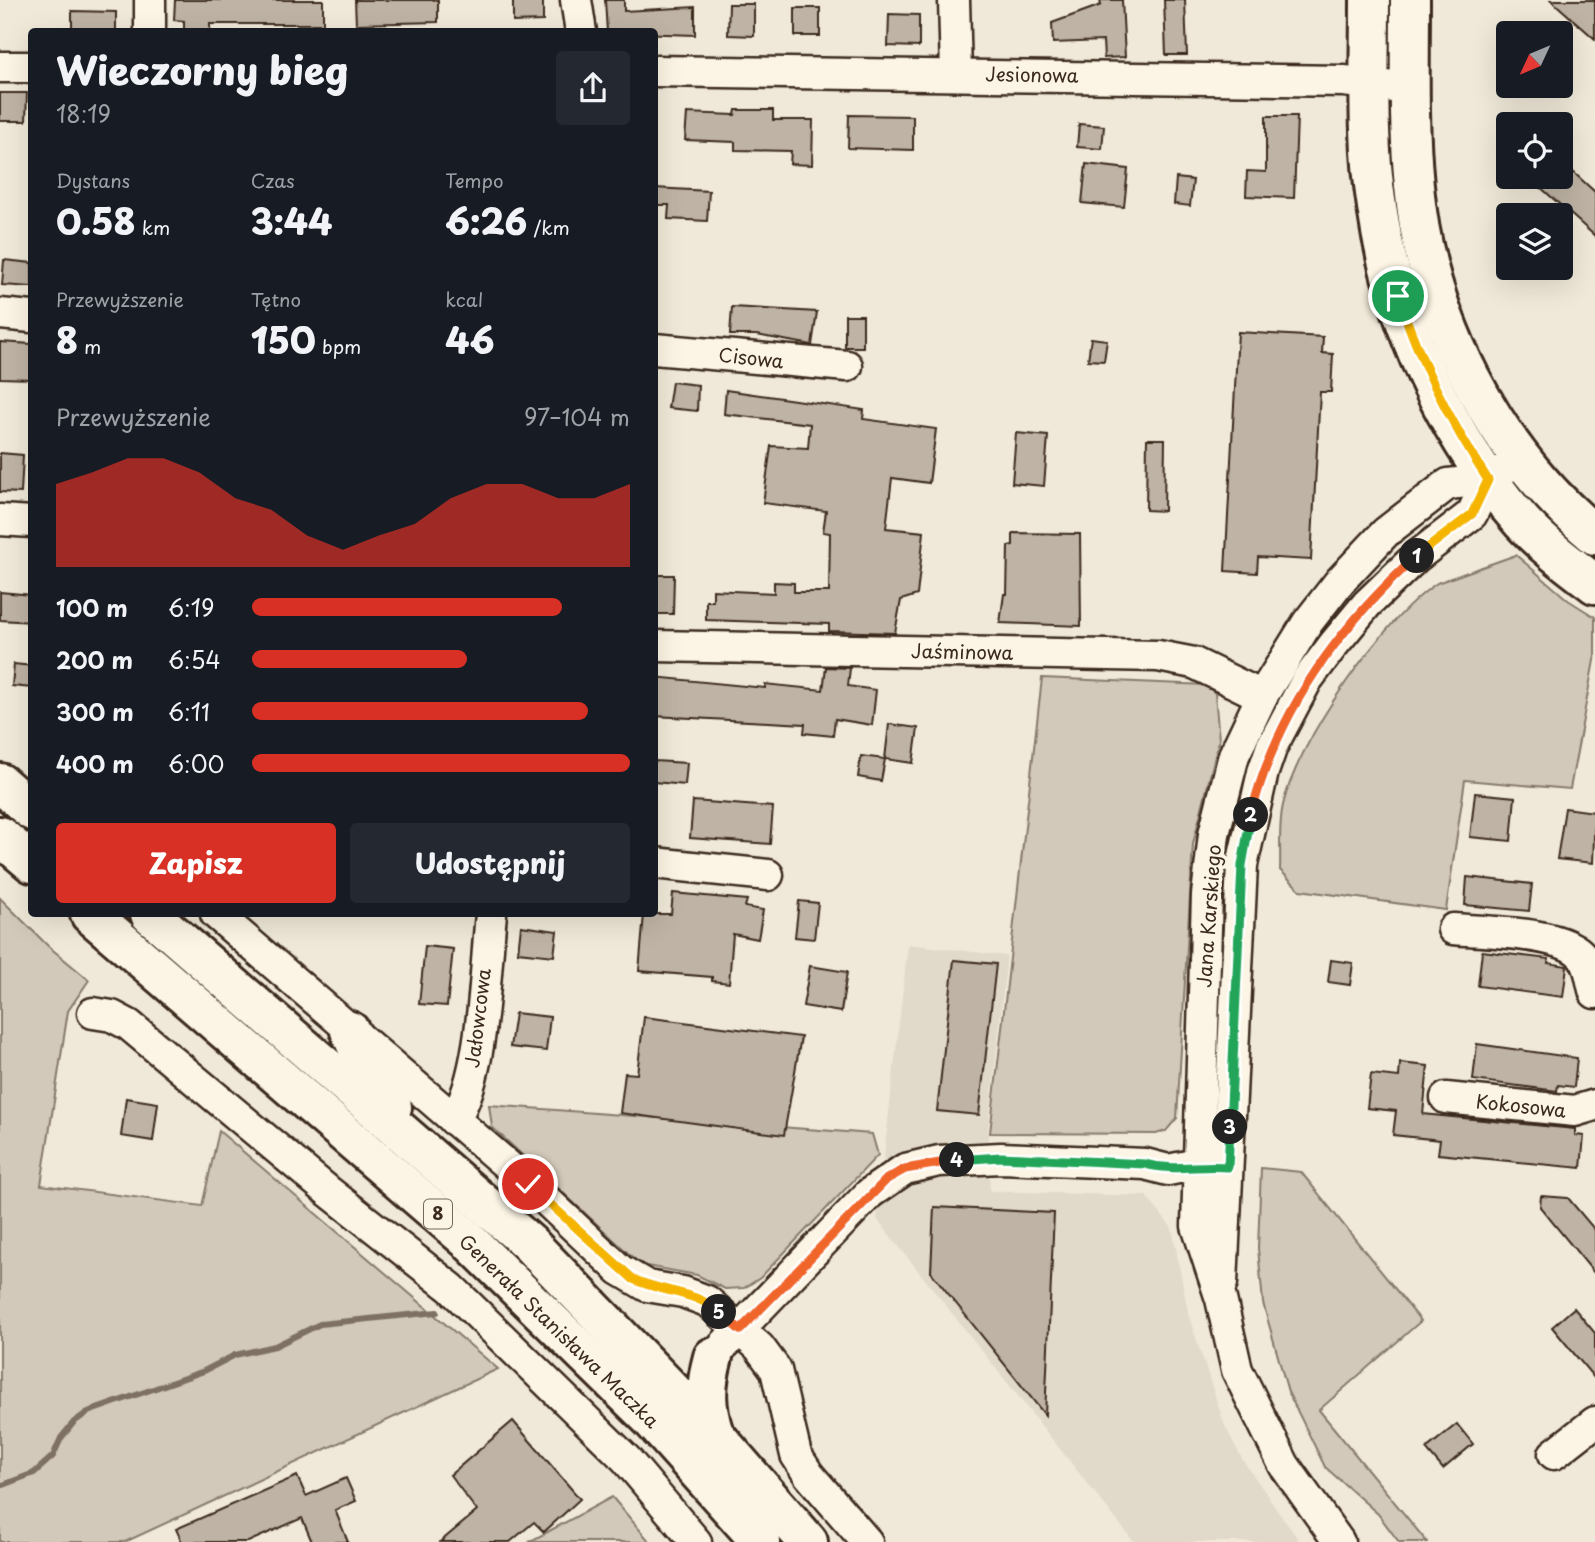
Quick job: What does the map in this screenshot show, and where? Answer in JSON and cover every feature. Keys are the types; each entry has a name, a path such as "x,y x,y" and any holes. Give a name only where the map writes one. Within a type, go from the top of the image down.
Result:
{"main road":[{"path":"1370,0 1370,120 1379,217 1398,296 1431,383 1488,480 1532,531 1595,584"},
{"path":"1410,0 1414,188 1434,286 1465,365 1521,458 1551,495 1595,535"},
{"path":"1431,383 1465,365"},
{"path":"0,783 28,808"},
{"path":"0,836 28,860"},
{"name":"Generała Stanisława Maczka","path":"93,917 467,1239 651,1419 761,1542"},
{"name":"Generała Stanisława Maczka","path":"153,917 529,1243 714,1434 807,1542"},
{"path":"350,1031 363,1062 414,1141"},
{"path":"639,1354 663,1363 688,1364 713,1357"},
{"path":"713,1357 706,1383 706,1409 714,1434"}],"street":[{"path":"149,28 150,0"},
{"path":"576,0 580,28"},
{"path":"954,0 956,74"},
{"path":"0,67 28,67"},
{"name":"Jesionowa","path":"658,71 835,76 956,74 1370,82 1410,89"},
{"path":"0,314 28,317"},
{"name":"Cisowa","path":"658,349 847,366"},
{"name":"Jana Karskiego","path":"1339,1542 1284,1465 1237,1370 1221,1299 1197,1226 1207,895 1214,834 1234,755 1262,696 1308,622 1340,582 1386,532 1448,484 1488,480 1521,458"},
{"name":"Jana Karskiego","path":"1221,1299 1240,899 1247,831 1272,746 1307,680 1334,644 1367,604 1416,557 1472,514 1488,480"},
{"path":"0,520 28,522"},
{"path":"1308,622 1334,644"},
{"name":"Jaśminowa","path":"658,646 1158,656 1194,663 1262,696"},
{"path":"658,863 768,875"},
{"path":"219,917 528,1184 620,1270 647,1286 683,1292 707,1301 759,1347 776,1370 796,1455 809,1475 867,1542"},
{"name":"Jałowcowa","path":"454,1120 467,1095 477,1045 491,917"},
{"path":"1452,929 1540,938 1570,946 1585,958 1595,993"},
{"path":"93,1013 112,1016 129,1025 328,1191 426,1265 617,1450 696,1542"},
{"name":"Kokosowa","path":"1446,1098 1575,1111 1595,1105"},
{"path":"713,1357 870,1193 905,1169 939,1161 1001,1157 1145,1164 1168,1170 1198,1164 1228,1167"},
{"path":"1554,1454 1595,1422"}],"shaded area":[{"path":"1516,555 1568,600 1595,617 1595,655 1570,789 1465,780 1446,910 1300,890 1280,870 1281,813 1292,778 1324,716 1368,652 1415,600 1437,583"},
{"path":"1042,678 1207,685 1215,693 1219,740 1193,844 1177,1118 1166,1131 1156,1134 990,1133"},
{"path":"0,898 48,946 89,980 68,1011 41,1185 202,1206 219,1131 498,1369 125,1542 0,1542"},
{"path":"908,944 1007,956 988,1131 990,1191 1146,1196 1172,1228 1189,1317 1225,1426 1242,1459 1300,1542 1134,1542 877,1219"},
{"path":"489,1105 872,1134 878,1155 760,1278 744,1288 725,1289 697,1275 641,1265 492,1127"},
{"path":"1261,1168 1301,1172 1421,1321 1319,1410 1427,1542 1399,1542 1378,1514 1325,1467 1288,1392 1263,1303 1258,1248"},
{"path":"612,1497 650,1542 529,1542"}],"building":[{"path":"175,0 323,0 323,24 210,24 210,28 184,28 184,21 174,20"},
{"path":"355,0 438,0 438,22 356,24"},
{"path":"513,0 543,0 543,21 513,22"},
{"path":"605,0 624,0 624,11 695,7 695,35 658,34 658,28 607,28"},
{"path":"1100,0 1122,0 1125,57 1104,58 1103,41 1053,43 1052,23 1101,5"},
{"path":"1164,0 1185,0 1187,55 1166,55"},
{"path":"1551,0 1595,0 1595,39"},
{"path":"729,4 754,4 754,36 728,35"},
{"path":"795,8 820,8 820,36 795,36"},
{"path":"72,11 116,12 116,28 72,28"},
{"path":"889,14 919,15 919,47 888,46"},
{"path":"0,93 27,93 26,121 0,121"},
{"path":"736,110 773,110 773,120 813,120 812,165 790,164 791,151 735,150 735,142 685,140 687,113 735,115"},
{"path":"849,115 913,116 913,150 848,148"},
{"path":"1266,116 1297,116 1294,198 1246,196 1247,171 1266,172"},
{"path":"1079,124 1104,126 1102,149 1077,147"},
{"path":"1086,164 1128,169 1124,207 1082,203"},
{"path":"1573,172 1595,192 1595,236 1573,216 1573,203 1558,203 1542,189 1573,189"},
{"path":"1176,178 1193,180 1190,206 1174,204"},
{"path":"658,188 709,191 707,221 668,219 669,205 658,205"},
{"path":"4,260 28,263 28,287 2,285"},
{"path":"732,307 817,312 812,345 756,335 730,335"},
{"path":"845,315 863,315 863,347 845,347"},
{"path":"1238,332 1323,337 1322,353 1333,354 1331,392 1320,392 1311,560 1258,557 1257,573 1225,571"},
{"path":"1091,338 1107,340 1104,361 1088,360"},
{"path":"0,342 28,344 28,379 0,378"},
{"path":"672,382 698,385 697,411 668,408"},
{"path":"726,390 864,410 863,419 936,429 929,483 892,478 886,528 924,532 917,595 901,600 895,633 829,631 829,624 706,620 706,601 713,601 713,590 774,593 774,582 794,583 794,592 829,592 830,533 823,532 826,511 763,503 771,446 808,448 810,424 724,414"},
{"path":"1016,433 1048,436 1044,486 1012,483"},
{"path":"1147,439 1165,439 1164,511 1146,510"},
{"path":"0,453 23,455 21,493 0,492"},
{"path":"1013,533 1080,534 1081,626 1000,623 1004,594 1007,594 1008,546 1013,545"},
{"path":"658,575 674,575 673,614 658,614"},
{"path":"0,592 28,595 28,622 0,620"},
{"path":"14,664 28,666 28,688 12,686"},
{"path":"826,667 850,668 848,686 876,690 872,725 835,719 833,736 804,733 805,724 658,716 658,677 765,688 765,684 823,690"},
{"path":"889,724 918,728 913,763 885,759"},
{"path":"861,756 885,759 881,781 858,777"},
{"path":"658,761 687,763 685,785 658,782"},
{"path":"1475,793 1515,797 1511,841 1470,837"},
{"path":"693,801 773,807 770,844 690,838"},
{"path":"1565,808 1595,812 1593,863 1557,859"},
{"path":"1467,877 1532,884 1529,911 1465,905"},
{"path":"673,893 747,900 745,907 763,910 758,939 733,934 729,983 712,981 712,977 639,971 644,917 671,914"},
{"path":"799,901 818,903 814,939 795,937"},
{"path":"521,926 557,931 554,956 518,952"},
{"path":"425,946 453,949 447,1006 419,1004"},
{"path":"1482,951 1549,959 1548,963 1567,966 1563,997 1478,986"},
{"path":"954,960 996,964 979,1115 937,1111"},
{"path":"1331,960 1353,963 1350,985 1328,982"},
{"path":"810,966 847,972 841,1012 803,1006"},
{"path":"515,1013 550,1017 546,1051 510,1047"},
{"path":"644,1017 801,1037 784,1135 620,1113 625,1073 637,1074"},
{"path":"1477,1044 1577,1058 1574,1087 1558,1085 1557,1091 1473,1080"},
{"path":"1400,1063 1428,1066 1423,1114 1575,1129 1575,1135 1584,1136 1581,1168 1438,1154 1440,1140 1393,1135 1396,1111 1367,1108 1371,1074 1399,1077"},
{"path":"126,1098 158,1103 153,1141 121,1136"},
{"path":"1541,1196 1568,1198 1595,1230 1595,1274 1540,1207"},
{"path":"934,1207 1054,1213 1045,1415 931,1272"},
{"path":"1574,1308 1595,1333 1595,1379 1552,1327"},
{"path":"513,1421 580,1499 544,1532 534,1522 510,1542 440,1542 477,1511 450,1475"},
{"path":"1457,1424 1473,1444 1443,1469 1426,1449"},
{"path":"297,1476 306,1496 346,1478 356,1501 335,1510 348,1542 312,1542 302,1518 248,1542 182,1542 176,1529"}],"waterway":[{"path":"0,1486 34,1473 53,1456 61,1438 74,1422 88,1412 204,1371 235,1355 275,1346 320,1324 437,1312"}],"route":[{"path":"528,1184 633,1279 647,1286 683,1292 707,1301 740,1330 870,1193 905,1169 939,1161 1001,1157 1145,1164 1168,1170 1198,1164 1228,1167 1242,865 1254,802 1272,746 1307,680 1334,644 1367,604 1416,557 1472,514 1488,480 1431,383 1398,296"}]}
